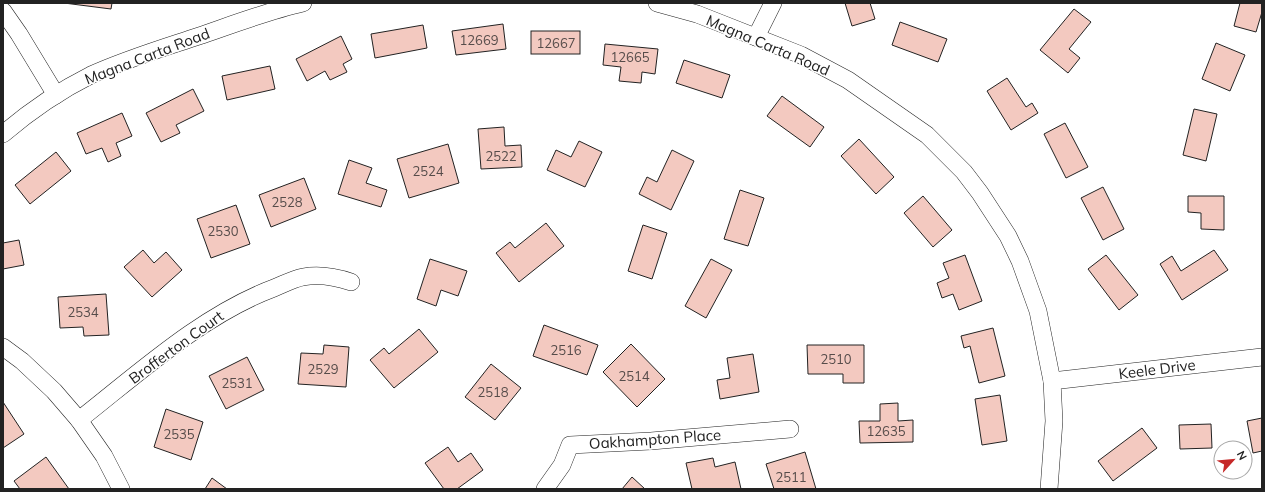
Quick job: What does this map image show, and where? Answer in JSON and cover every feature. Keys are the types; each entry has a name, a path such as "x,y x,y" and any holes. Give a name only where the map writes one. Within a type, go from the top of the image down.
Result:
{"street":[{"name":"Magna Carta Road","path":"3,134 23,117 56,95 91,75 134,58 259,15 303,3"},
{"name":"Magna Carta Road","path":"657,3 697,14 801,55 854,84 928,135 964,172 980,192 1008,236 1020,261 1038,312 1052,381 1054,421 1049,489"},
{"path":"756,37 773,3"},
{"path":"3,11 19,34 56,95"},
{"name":"Brofferton Court","path":"79,420 190,334 225,311 263,292 302,277 322,276 351,282"},
{"path":"3,347 22,361 54,391 79,420 104,456 121,489"},
{"name":"Keele Drive","path":"1052,381 1262,357"},
{"name":"Oakhampton Place","path":"545,489 562,465 570,445 651,441 790,429"}],"building":[{"path":"64,3 112,3 111,9"},
{"path":"845,3 870,3 875,19 852,26"},
{"path":"1240,3 1262,3 1262,12 1256,32 1234,26"},
{"path":"1074,9 1091,22 1069,49 1080,58 1068,73 1040,50"},
{"path":"900,22 947,39 938,62 892,45"},
{"path":"503,24 506,49 456,55 452,31"},
{"path":"423,25 427,48 375,58 371,34"},
{"path":"531,31 580,31 580,54 531,54"},
{"path":"341,36 352,59 343,64 347,72 330,80 325,71 307,81 296,59"},
{"path":"1216,43 1245,55 1230,91 1202,79"},
{"path":"605,44 658,49 655,74 642,72 641,83 619,81 621,67 603,65"},
{"path":"684,60 730,75 722,98 676,83"},
{"path":"270,66 275,89 227,100 222,76"},
{"path":"1007,78 1026,107 1032,103 1038,113 1011,130 987,91"},
{"path":"193,89 204,111 176,125 180,133 161,142 146,113"},
{"path":"782,96 824,127 810,147 767,116"},
{"path":"1194,109 1217,114 1206,161 1183,155"},
{"path":"122,113 132,136 116,143 121,156 108,162 102,148 86,154 77,133"},
{"path":"1065,123 1088,167 1066,178 1044,134"},
{"path":"504,127 505,146 521,145 522,167 481,169 478,129"},
{"path":"859,139 894,177 876,194 841,156"},
{"path":"579,141 602,152 585,187 547,170 556,150 571,157"},
{"path":"448,144 459,183 409,198 397,159"},
{"path":"672,150 694,161 671,210 639,194 647,177 657,182"},
{"path":"56,152 71,171 30,204 15,185"},
{"path":"349,160 372,168 366,183 387,190 381,207 338,194"},
{"path":"304,178 316,209 271,227 259,195"},
{"path":"1103,187 1124,229 1103,240 1081,198"},
{"path":"740,190 764,198 748,246 724,239"},
{"path":"923,196 952,230 933,247 904,213"},
{"path":"1188,196 1224,196 1224,230 1201,229 1201,213 1188,212"},
{"path":"236,205 250,244 211,258 197,219"},
{"path":"546,223 564,246 519,282 496,253 510,242 515,248"},
{"path":"643,225 667,233 652,279 628,271"},
{"path":"19,240 24,265 3,269 3,243"},
{"path":"143,250 154,263 166,252 182,270 152,297 124,267"},
{"path":"1214,250 1228,270 1182,300 1160,264 1172,256 1181,271"},
{"path":"965,255 982,301 959,310 953,294 942,298 937,283 949,278 943,263"},
{"path":"1106,255 1138,295 1119,310 1088,269"},
{"path":"430,259 467,271 458,296 441,290 436,306 417,299"},
{"path":"711,259 732,270 706,318 685,306"},
{"path":"106,294 109,335 84,336 83,327 60,328 58,297"},
{"path":"544,325 598,345 587,375 533,356"},
{"path":"993,328 1005,376 979,383 970,346 964,348 961,336"},
{"path":"419,329 438,352 394,388 370,360 384,348 389,354"},
{"path":"631,344 665,379 637,407 603,372"},
{"path":"324,345 349,347 346,387 298,384 301,353 323,354"},
{"path":"807,345 864,345 864,383 843,383 843,374 808,374"},
{"path":"753,354 759,392 720,399 717,380 730,378 727,358"},
{"path":"247,357 264,390 226,409 209,376"},
{"path":"491,364 521,388 495,420 465,397"},
{"path":"1000,395 1007,441 982,445 975,399"},
{"path":"3,402 24,434 3,448"},
{"path":"898,403 898,421 913,420 913,442 860,443 859,421 880,421 880,404"},
{"path":"166,409 203,422 191,460 154,447"},
{"path":"1262,418 1262,451 1253,453 1253,440 1251,440 1247,421"},
{"path":"1211,424 1212,448 1180,449 1179,425"},
{"path":"1142,428 1157,448 1113,481 1098,461"},
{"path":"448,447 458,462 471,453 483,470 457,489 444,489 425,463"},
{"path":"805,452 816,489 774,489 766,464"},
{"path":"46,457 69,489 20,489 14,481"},
{"path":"713,458 715,467 735,462 741,489 692,489 686,463"},
{"path":"632,477 645,489 622,489"},
{"path":"212,478 227,489 205,489"}]}
